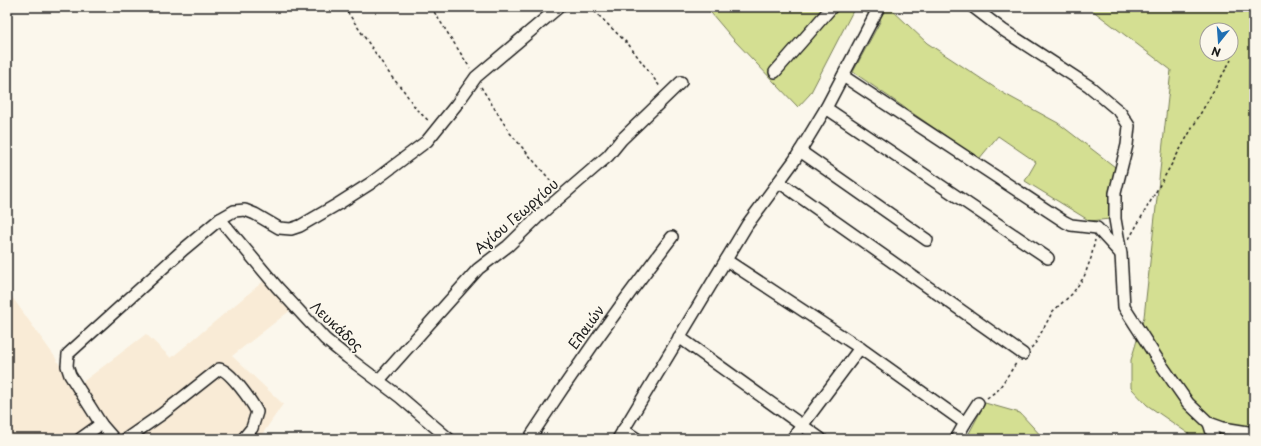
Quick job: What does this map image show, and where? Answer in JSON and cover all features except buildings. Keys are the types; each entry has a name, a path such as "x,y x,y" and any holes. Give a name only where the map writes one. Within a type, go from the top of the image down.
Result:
{"street":[{"path":"114,439 101,424 70,375 67,366 68,354 184,249 220,219 234,211 245,210 279,228 291,229 300,226 371,183 418,148 456,105 476,77 559,7"},
{"path":"775,72 832,7"},
{"path":"637,439 620,434 747,225 800,151 826,108 879,7"},
{"path":"973,7 1003,30 1089,86 1120,112 1129,126 1127,144 1115,193 1115,219 1121,254 1124,307 1188,403 1209,423 1223,428 1254,433"},
{"path":"843,76 1065,222 1071,225 1097,228 1121,254"},
{"name":"Αγίου Γεωργίου","path":"379,380 478,269 508,246 608,156 621,140 681,82"},
{"path":"826,108 1048,258"},
{"path":"800,151 927,240"},
{"path":"779,182 1023,354"},
{"name":"Λευκάδος","path":"220,219 282,293 325,339 346,357 379,380 449,439"},
{"name":"Ελαιών","path":"529,439 579,363 672,237"},
{"path":"726,260 860,348 965,423"},
{"path":"679,337 821,439"},
{"path":"792,439 860,348"},
{"path":"126,439 162,414 220,369 228,373 257,412 252,428 243,439"},
{"path":"956,439 978,403"},
{"path":"1209,423 1214,439"},
{"path":"80,439 101,424"}],"path":[{"path":"344,7 391,76 404,91 417,110 436,129"},
{"path":"431,7 476,77 487,99 510,133 563,195"},
{"path":"590,7 629,45 644,67 668,95"},
{"path":"1121,254 1230,62"},
{"path":"978,403 998,390 1023,354 1035,344 1053,311 1072,294 1084,277 1091,258 1097,228"}],"shaded area":[{"path":"266,279 292,309 232,356 283,404 259,439 117,439 80,384 146,334 171,358"},
{"path":"7,290 55,357 82,402 109,439 7,439"}],"green space":[{"path":"706,7 855,7 810,94 798,107 734,40"},
{"path":"856,7 889,7 927,43 1003,93 1058,123 1115,167 1110,194 1110,219 1090,221 1025,181 1036,162 998,136 979,159 853,72 881,20"},
{"path":"1088,7 1254,7 1254,439 1192,439 1189,434 1147,405 1131,388 1131,360 1144,317 1171,70"},
{"path":"985,403 1020,413 1044,439 966,439"}]}
